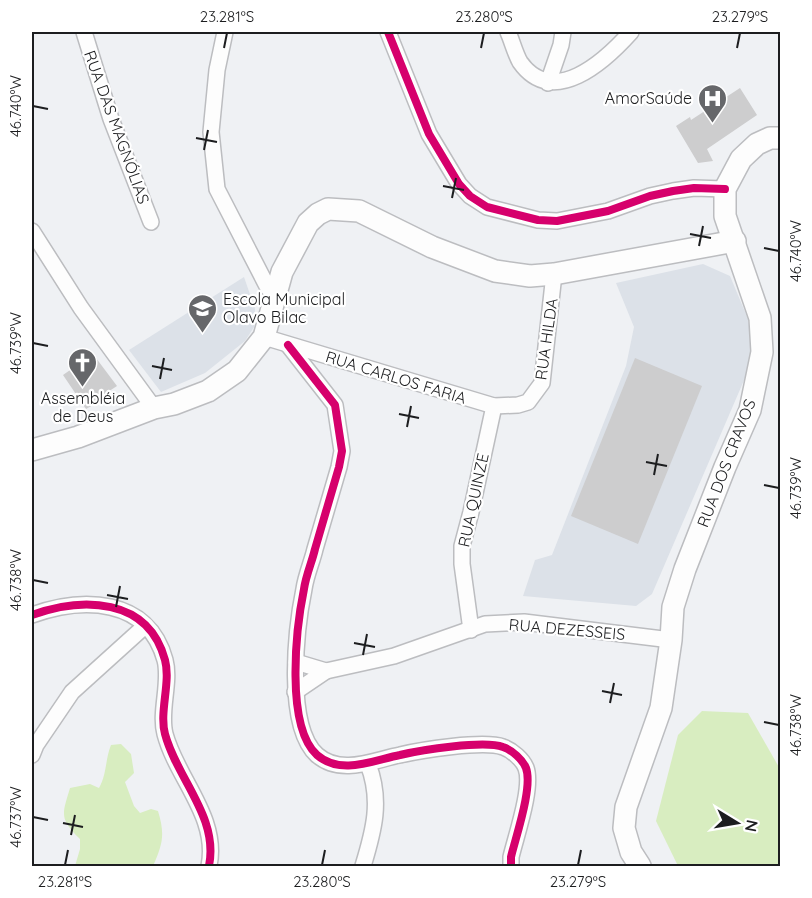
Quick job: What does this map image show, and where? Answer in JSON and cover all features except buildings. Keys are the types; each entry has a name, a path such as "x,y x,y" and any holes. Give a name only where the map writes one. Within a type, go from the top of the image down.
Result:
{"main road":[{"path":"725,189 741,159 758,144 770,138 780,138"},
{"name":"RUA DOS CRAVOS","path":"640,867 631,852 624,828 627,807 661,708 672,640 673,607 725,467 750,410 762,352 760,318 725,216 725,189"},
{"path":"32,450 78,437 154,408 174,404 208,391 237,371 264,337 282,272 308,223 328,209 358,211 432,248 495,271 530,276 554,274 735,241"}],"street":[{"name":"RUA DAS MAGNÓLIAS","path":"84,32 111,119 151,222"},
{"path":"225,32 217,70 211,132 217,189 268,288 276,297"},
{"path":"388,32 429,134 459,184 470,196 487,207 538,220 557,221 608,212 650,196 673,191 694,188 725,189"},
{"path":"508,32 519,60 528,71 548,83 562,81 582,73 604,58 631,32"},
{"path":"548,83 563,32"},
{"path":"32,231 81,308 154,408"},
{"name":"RUA HILDA","path":"494,406 518,405 528,402 542,383 554,274"},
{"name":"RUA CARLOS FARIA","path":"264,337 494,406"},
{"path":"288,345 334,405 342,451 304,588 295,692 301,727 308,743 317,755 328,762 347,765 368,764 399,755 483,745 503,747 518,757 526,768 528,788 511,857 511,867"},
{"name":"RUA QUINZE","path":"471,630 462,564 462,546 494,406"},
{"path":"32,615 77,604 102,604 121,609 145,626 157,640 166,662 164,732 209,832 212,855 209,867"},
{"name":"RUA DEZESSEIS","path":"295,692 326,671 394,656 485,624 524,622 672,640"},
{"path":"32,755 72,692 145,626"},
{"name":"RUA DEZESSEIS","path":"296,662 326,671"},
{"path":"363,867 376,815 376,791 368,764"}],"shaded area":[{"path":"703,264 730,276 748,319 754,357 652,594 636,606 523,596 535,560 552,555 626,366 634,327 616,283"},
{"name":"Escola Municipal Olavo Bilac","path":"244,277 255,309 254,327 245,341 205,373 161,392 129,350"}],"green space":[{"path":"702,711 748,713 780,769 780,866 678,866 656,821 678,735"},
{"path":"121,744 131,754 134,773 125,782 134,806 140,813 151,809 158,811 162,826 159,851 153,866 75,866 80,849 80,839 68,826 64,816 70,788 90,784 99,788 111,745"}],"cycle path":[{"path":"388,32 429,134 459,184 470,196 487,207 538,220 557,221 608,211 650,196 673,191 694,188 725,189"},
{"path":"288,345 335,405 342,451 306,579 298,627 295,676 300,722 307,741 317,755 326,761 347,766 452,746 494,745 510,750 522,762 528,776 526,799 511,857 511,866"},
{"path":"32,615 71,606 111,607 129,613 144,624 156,639 165,660 166,669 163,716 165,734 178,767 203,815 208,831 209,866"}],"place":[{"name":"AmorSaúde","path":"713,124"},
{"name":"Escola Municipal Olavo Bilac","path":"202,334"},
{"name":"Assembléia de Deus","path":"83,388"}]}
